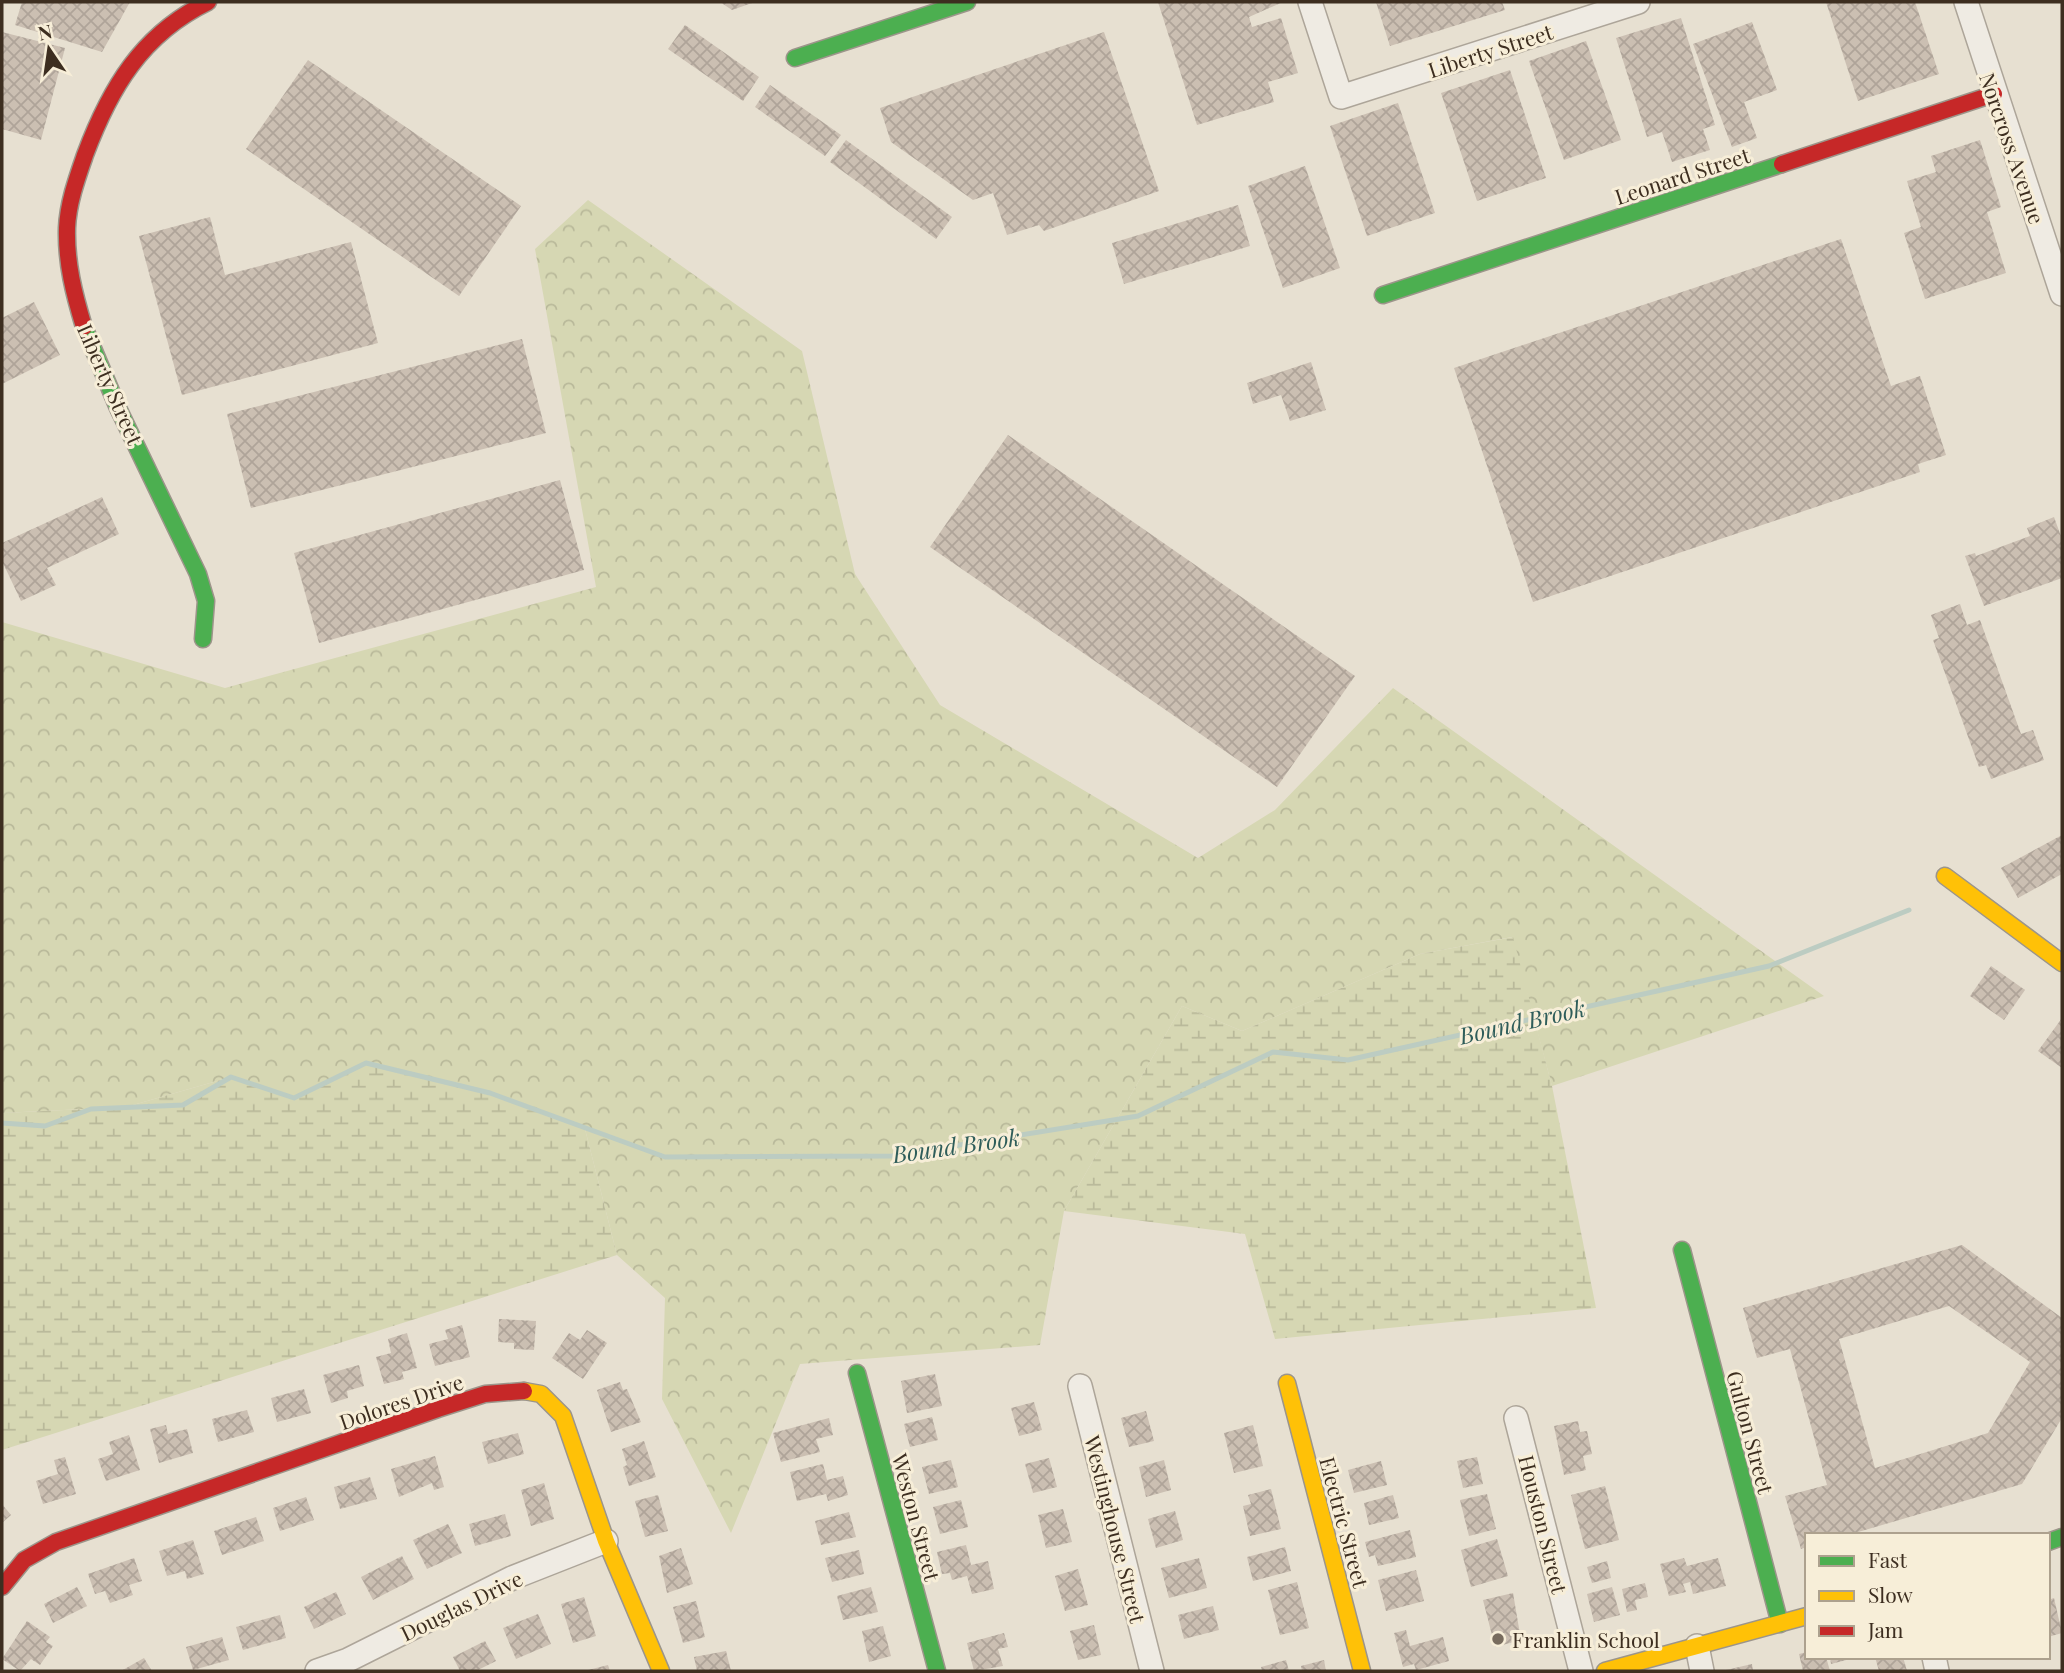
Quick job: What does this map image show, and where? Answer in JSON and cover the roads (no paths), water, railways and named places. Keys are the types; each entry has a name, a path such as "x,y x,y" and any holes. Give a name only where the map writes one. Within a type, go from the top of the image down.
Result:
{"street":[{"name":"Liberty Street","path":"203,639 206,598 175,523 84,331 70,270 66,227 76,183 95,130 120,78 143,47 166,26 191,9 208,2"},
{"path":"795,58 967,2"},
{"name":"Liberty Street","path":"1310,2 1341,97 1639,2"},
{"name":"Norcross Avenue","path":"1966,2 1994,94 2062,294"},
{"name":"Leonard Street","path":"1383,295 1994,94"},
{"path":"1945,876 2062,963"},
{"name":"Gulton Street","path":"1682,1250 1780,1624"},
{"name":"Weston Street","path":"857,1373 937,1671"},
{"name":"Electric Street","path":"1287,1382 1362,1671"},
{"name":"Westinghouse Street","path":"1080,1387 1152,1671"},
{"name":"Dolores Drive","path":"2,1587 24,1560 56,1542 438,1409 485,1394 516,1389 541,1394 563,1416 606,1541 661,1671"},
{"name":"Houston Street","path":"1516,1418 1581,1671"},
{"name":"Douglas Drive","path":"317,1671 348,1660 512,1578 606,1541"},
{"path":"1605,1671 1805,1617"},
{"path":"1697,1646 1702,1671"}],"waterway":[{"name":"Bound Brook","path":"2,1123 45,1126 91,1109 183,1105 231,1077 294,1098 366,1063 490,1093 665,1157 892,1156 1138,1116 1273,1052 1348,1060 1769,966 1909,910"}],"place":[{"name":"Franklin School","path":"1498,1639"}]}
